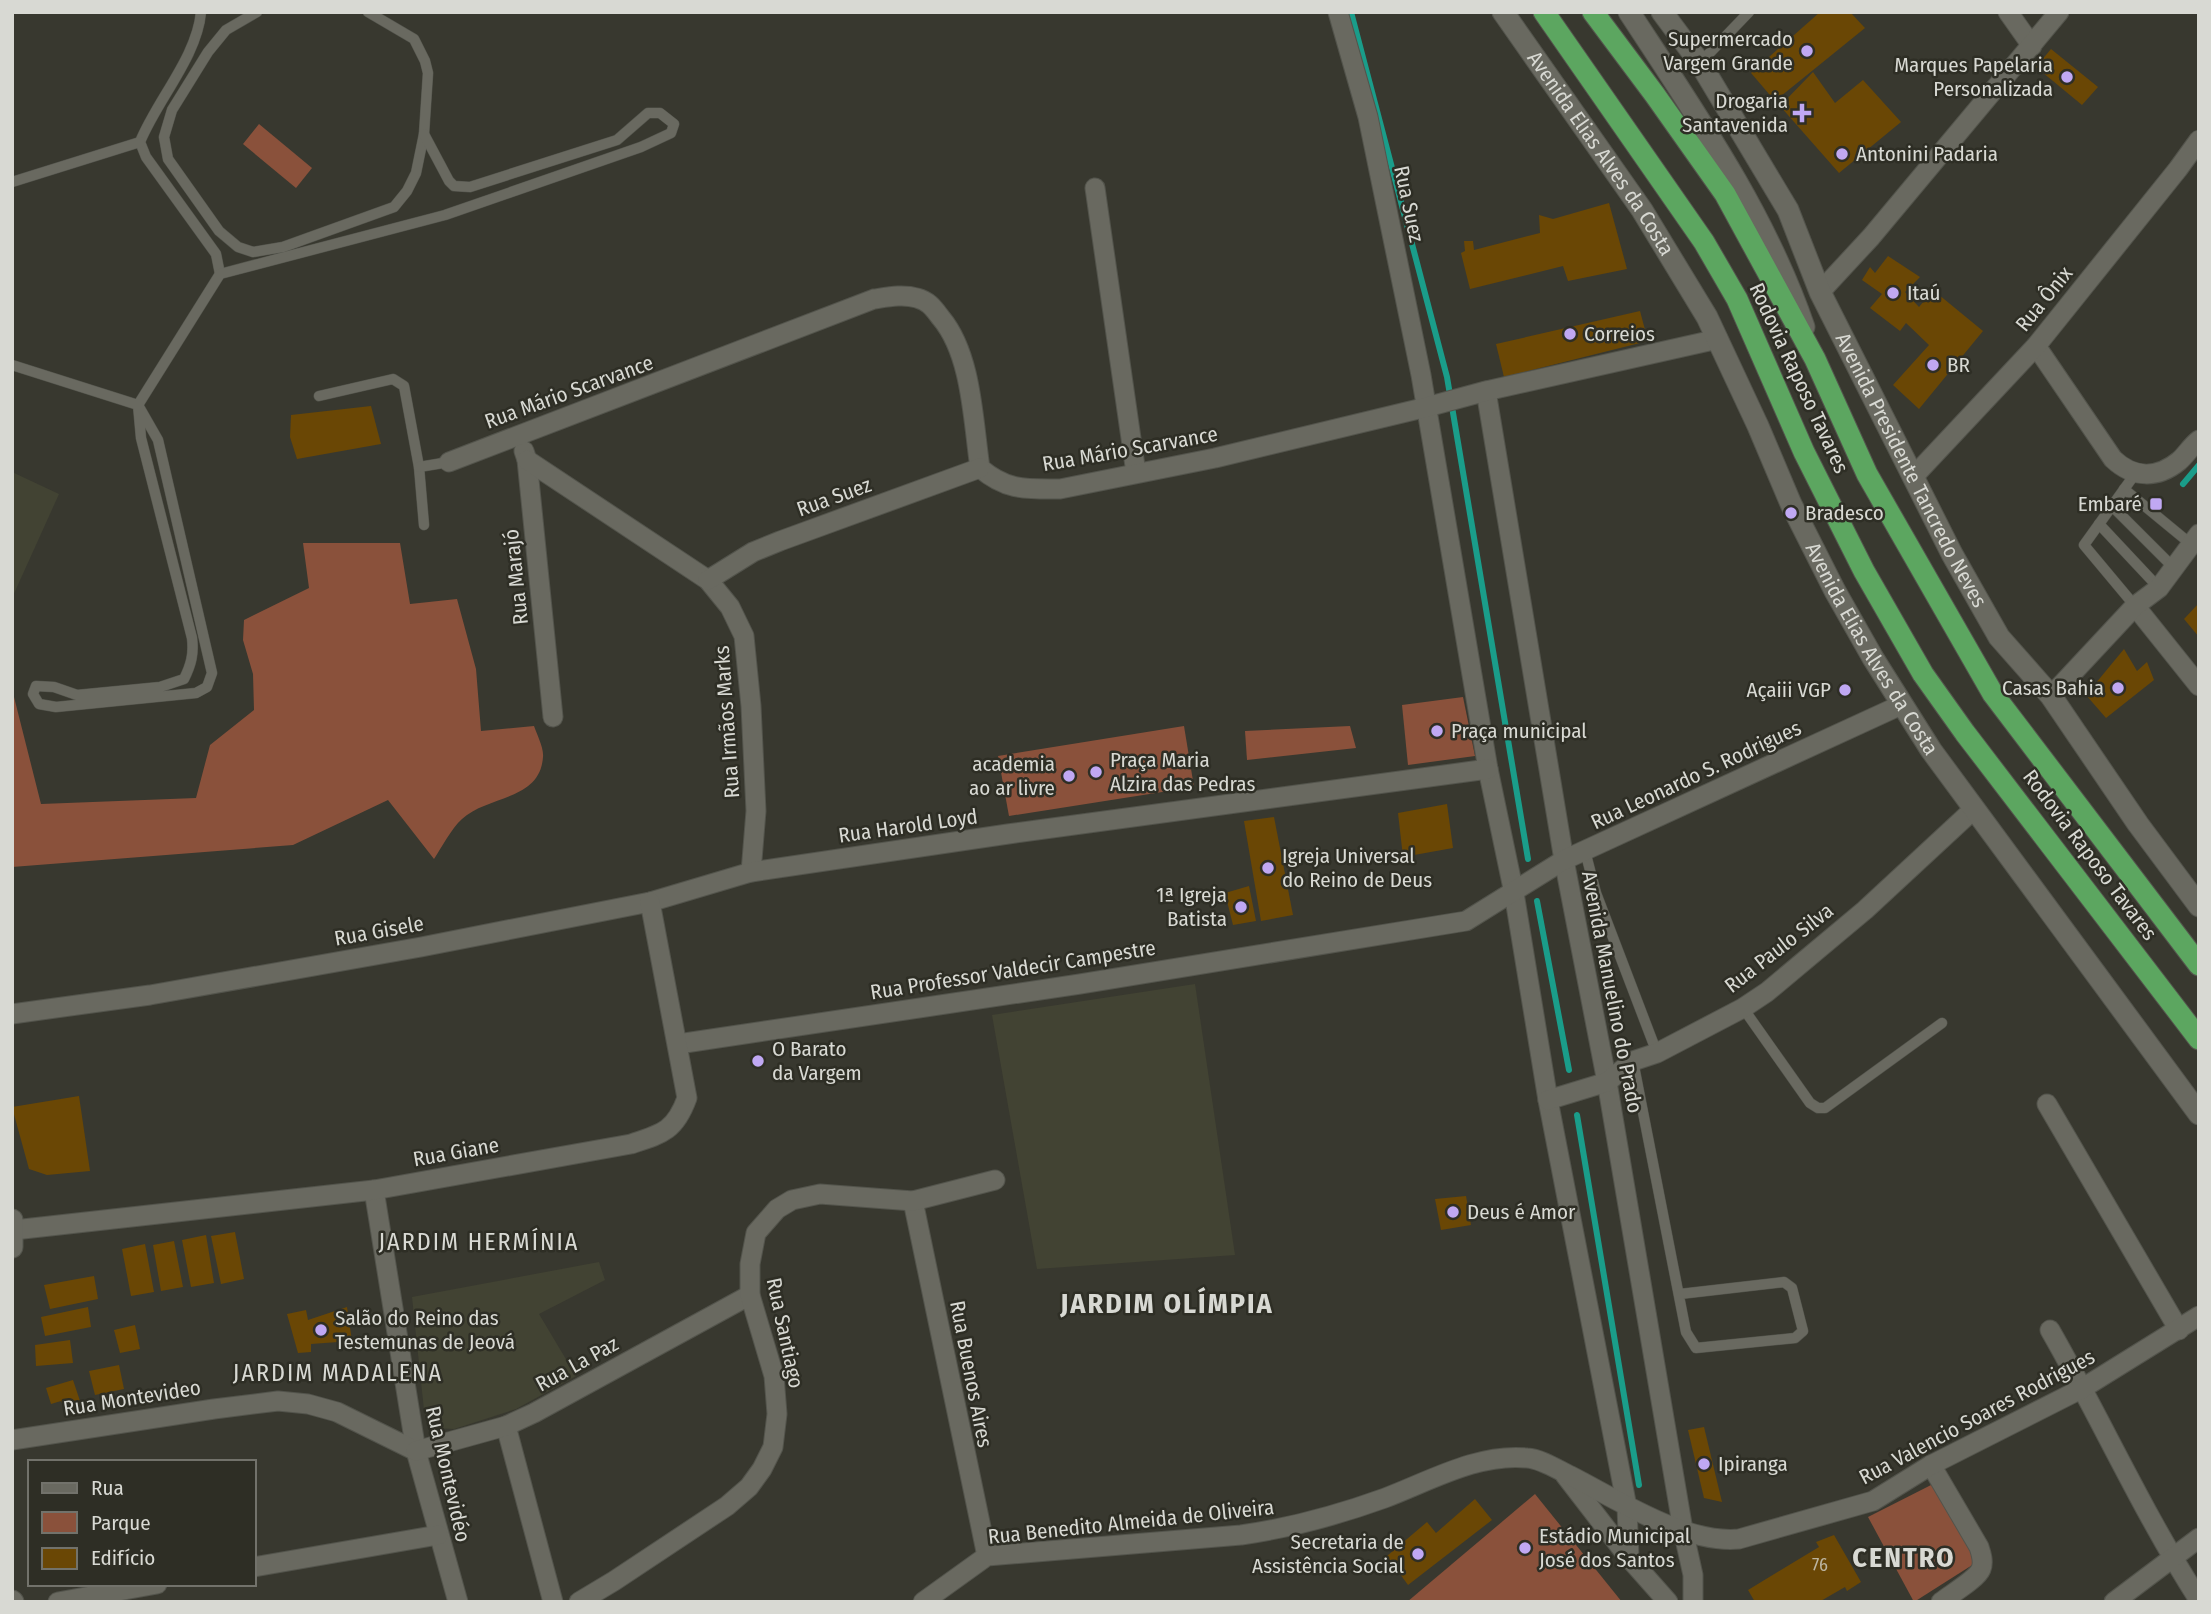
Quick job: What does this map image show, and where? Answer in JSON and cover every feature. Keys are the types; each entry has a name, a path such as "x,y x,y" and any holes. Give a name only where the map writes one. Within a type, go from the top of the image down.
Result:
{"highway":[{"name":"Rodovia Raposo Tavares","path":"1544,12 1704,242 1737,299 1810,464 1864,571 1923,674 2199,1039"},
{"name":"Rodovia Raposo Tavares","path":"1594,12 1724,194 1815,359 1867,474 1993,694 2199,965"}],"main road":[{"name":"Avenida Elias Alves da Costa","path":"1503,12 1642,210 1687,281 1718,339 1798,517 1835,591 1901,705 1974,809 2199,1114"},
{"path":"1629,12 1729,167 1756,217 1793,294 1815,359"},
{"name":"Avenida Presidente Tancredo Neves","path":"1662,12 1700,63 1788,211 1820,292 1952,554 1998,637 2051,696 2138,824 2199,906"}],"street":[{"name":"Rua Suez","path":"1338,12 1368,117 1427,407"},
{"path":"2008,12 2032,46"},
{"path":"1820,292 1871,237 2059,12"},
{"name":"Rua Ônix","path":"1914,476 2036,346 2199,140"},
{"path":"1095,188 1136,473"},
{"name":"Rua Mário Scarvance","path":"449,462 874,299 900,296 919,298 934,307 948,325 960,348 980,468 995,481 1012,488 1060,489 1215,458 1486,391 1718,339"},
{"path":"2036,346 2130,482 2179,462 2199,440"},
{"name":"Avenida Manuelino do Prado","path":"1486,391 1564,860 1607,1082 1683,1530 1693,1575 1693,1602"},
{"path":"1427,407 1488,769 1514,893 1548,1100 1628,1507 1629,1558"},
{"name":"Rua Marajó","path":"518,434 527,460 553,718"},
{"name":"Rua Irmãos Marks","path":"527,460 708,580 730,607 744,636 751,706 756,811 751,872"},
{"name":"Rua Suez","path":"708,580 753,552 980,468"},
{"path":"2051,696 2135,606 2160,588 2195,539"},
{"path":"2135,606 2199,686"},
{"name":"Rua Leonardo S. Rodrigues","path":"1514,893 1564,860 1901,705"},
{"name":"Rua Harold Loyd","path":"751,872 1488,769"},
{"name":"Rua Paulo Silva","path":"1548,1100 1607,1082 1633,1061 1657,1053 1743,1008 1767,992 1865,910 1974,809"},
{"name":"Rua Gisele","path":"12,1014 190,989 650,902 751,872"},
{"name":"Rua Professor Valdecir Campestre","path":"678,1044 1080,984 1466,921 1514,893"},
{"name":"Rua Giane","path":"13,1232 374,1190 631,1144 667,1131 680,1117 687,1098 650,902"},
{"path":"2047,1104 2179,1330"},
{"name":"Rua Santiago","path":"579,1602 727,1506 749,1487 762,1469 773,1447 777,1414 774,1376 750,1295 752,1245 764,1223 777,1209 792,1200 820,1194 913,1201 995,1180"},
{"name":"Rua Montevidéo","path":"374,1190 415,1451 458,1602"},
{"name":"Rua Buenos Aires","path":"913,1201 987,1556"},
{"name":"Rua La Paz","path":"415,1451 506,1426 557,1402 750,1295"},
{"name":"Rua Valencio Soares Rodrigues","path":"1628,1507 1683,1530 1725,1540 1750,1536 1873,1501 1931,1465 2083,1388 2199,1316"},
{"path":"2050,1330 2172,1558 2199,1600"},
{"name":"Rua Montevideo","path":"12,1440 278,1401 308,1404 337,1412 415,1451"},
{"path":"506,1426 552,1602"},
{"name":"Rua Benedito Almeida de Oliveira","path":"923,1602 987,1556 1276,1530 1304,1524 1382,1499 1478,1462 1501,1458 1532,1458 1628,1507"},
{"path":"1931,1465 1979,1547 1982,1558 1982,1568 1976,1576 1941,1602"},
{"path":"1562,1472 1629,1558 1668,1602"},
{"path":"256,1567 438,1535"},
{"path":"2114,1602 2199,1538"},
{"path":"58,1602 146,1586"}],"lane":[{"path":"201,12 200,28 140,142 146,157 216,254 220,274"},
{"path":"257,12 226,30 208,52 172,110 164,137 168,159 219,231 238,247 253,252 284,247 394,207 407,191 416,173 424,134 428,73 421,49 404,31 368,12"},
{"path":"1700,63 1749,12"},
{"path":"12,365 138,405 158,440 212,673 207,687 196,693 56,708 39,704 33,694 36,686 54,687 77,695 160,687 184,679 190,667 194,652 192,638 141,438 138,405 220,274 445,215 641,147 671,134 674,124 660,113 648,113 617,140 470,187 454,186 449,181 424,134"},
{"path":"12,182 140,142"},
{"path":"319,396 393,379 404,386 419,467 424,525"},
{"path":"419,467 449,462"},
{"path":"2135,606 2084,545 2130,482 2195,539"},
{"path":"2112,506 2175,568"},
{"path":"2099,524 2160,588"},
{"path":"1585,851 1596,893 1657,1053"},
{"path":"1743,1008 1810,1103 1818,1108 1825,1108 1942,1023"},
{"path":"1633,1061 1686,1332 1696,1348 1796,1338 1803,1331 1792,1288 1784,1282 1680,1294"}],"shaded area":[{"path":"12,472 59,494 12,598"},
{"path":"1195,984 1235,1255 1037,1269 992,1015"},
{"path":"599,1262 605,1280 539,1314 576,1376 516,1409 454,1429 435,1428 428,1421 424,1410 412,1297"}],"green space":[{"path":"259,124 312,168 296,188 243,144"},
{"path":"303,543 400,543 410,604 457,599 476,669 481,731 534,726 543,757 540,771 533,782 523,790 485,805 462,819 434,859 388,800 293,845 12,867 12,689 41,804 196,798 210,745 254,710 253,674 243,640 244,620 309,588"},
{"name":"Praça municipal","path":"1463,697 1475,756 1408,765 1402,705"},
{"name":"Praça Maria Alzira das Pedras","path":"1184,726 1194,787 1009,816 998,756"},
{"path":"1350,726 1356,748 1247,760 1245,731"},
{"path":"1935,1483 1977,1562 1914,1602 1868,1517"},
{"name":"Estádio Municipal José dos Santos","path":"1535,1494 1622,1602 1407,1602"}],"building":[{"name":"Supermercado Vargem Grande","path":"1820,12 1850,12 1865,28 1775,101 1751,73"},
{"name":"Marques Papelaria Personalizada","path":"2051,49 2098,87 2082,105 2036,67"},
{"path":"1813,72 1835,103 1863,80 1901,122 1839,173 1780,106"},
{"path":"1609,203 1627,269 1568,281 1563,266 1470,289 1461,253 1465,251 1464,241 1473,241 1474,250 1540,233 1539,215 1553,219"},
{"name":"BR","path":"1888,256 1920,277 1905,292 1919,307 1933,290 1983,331 1919,409 1893,385 1929,345 1906,323 1900,331 1870,308 1882,294 1862,280 1870,267 1875,273"},
{"path":"1640,311 1648,341 1504,377 1496,344"},
{"path":"371,406 381,444 297,459 290,437 291,415"},
{"path":"2199,603 2199,637 2184,619"},
{"name":"Casas Bahia","path":"2124,649 2137,671 2147,662 2154,680 2106,718 2086,695"},
{"path":"1447,804 1453,848 1403,857 1398,813"},
{"name":"Igreja Universal do Reino de Deus","path":"1274,817 1293,915 1261,921 1244,821"},
{"name":"1ª Igreja Batista","path":"1249,886 1256,921 1233,925 1225,893"},
{"path":"79,1096 90,1171 47,1175 29,1169 12,1107"},
{"name":"Deus é Amor","path":"1466,1196 1471,1225 1441,1230 1435,1199"},
{"path":"235,1232 244,1279 221,1284 211,1236"},
{"path":"206,1235 214,1283 191,1287 182,1240"},
{"path":"174,1241 183,1287 161,1291 153,1245"},
{"path":"145,1244 154,1292 131,1296 122,1249"},
{"path":"94,1276 98,1299 50,1309 44,1285"},
{"path":"88,1307 91,1327 45,1336 41,1317"},
{"name":"Salão do Reino das Testemunas de Jeová","path":"347,1307 352,1341 311,1344 311,1352 298,1353 287,1314 306,1310 308,1320"},
{"path":"135,1325 140,1349 120,1353 114,1330"},
{"path":"70,1340 73,1363 36,1366 35,1345"},
{"path":"119,1365 124,1389 95,1395 89,1371"},
{"path":"73,1380 80,1401 64,1407 61,1401 51,1404 46,1388"},
{"name":"Ipiranga","path":"1704,1427 1722,1502 1704,1498 1688,1430"},
{"path":"1475,1499 1492,1520 1408,1585 1387,1556 1427,1522 1436,1533"},
{"path":"1834,1535 1861,1582 1847,1591 1845,1587 1819,1602 1755,1602 1748,1590 1819,1547 1816,1542"}],"waterway":[{"path":"1351,12 1447,377 1528,859"},
{"path":"2183,484 2199,465"},
{"path":"1537,901 1569,1070"},
{"path":"1577,1115 1639,1485"}],"place":[{"name":"Supermercado Vargem Grande","path":"1807,51"},
{"name":"Marques Papelaria Personalizada","path":"2067,77"},
{"name":"Drogaria Santavenida","path":"1802,113"},
{"name":"Antonini Padaria","path":"1842,154"},
{"name":"Itaú","path":"1893,293"},
{"name":"Correios","path":"1570,334"},
{"name":"BR","path":"1933,365"},
{"name":"Embaré","path":"2156,504"},
{"name":"Bradesco","path":"1791,513"},
{"name":"Casas Bahia","path":"2118,688"},
{"name":"Açaiii VGP","path":"1845,690"},
{"name":"Praça municipal","path":"1437,731"},
{"name":"Praça Maria Alzira das Pedras","path":"1096,772"},
{"name":"academia ao ar livre","path":"1069,776"},
{"name":"Igreja Universal do Reino de Deus","path":"1268,868"},
{"name":"1ª Igreja Batista","path":"1241,907"},
{"name":"O Barato da Vargem","path":"758,1061"},
{"name":"Deus é Amor","path":"1453,1212"},
{"name":"Salão do Reino das Testemunas de Jeová","path":"321,1330"},
{"name":"Ipiranga","path":"1704,1464"},
{"name":"Estádio Municipal José dos Santos","path":"1525,1548"},
{"name":"Secretaria de Assistência Social","path":"1418,1554"}],"district":[{"name":"JARDIM HERMÍNIA","path":"479,1242"},
{"name":"JARDIM OLÍMPIA","path":"1167,1303"},
{"name":"JARDIM MADALENA","path":"338,1373"},
{"name":"CENTRO","path":"1904,1557"}]}
